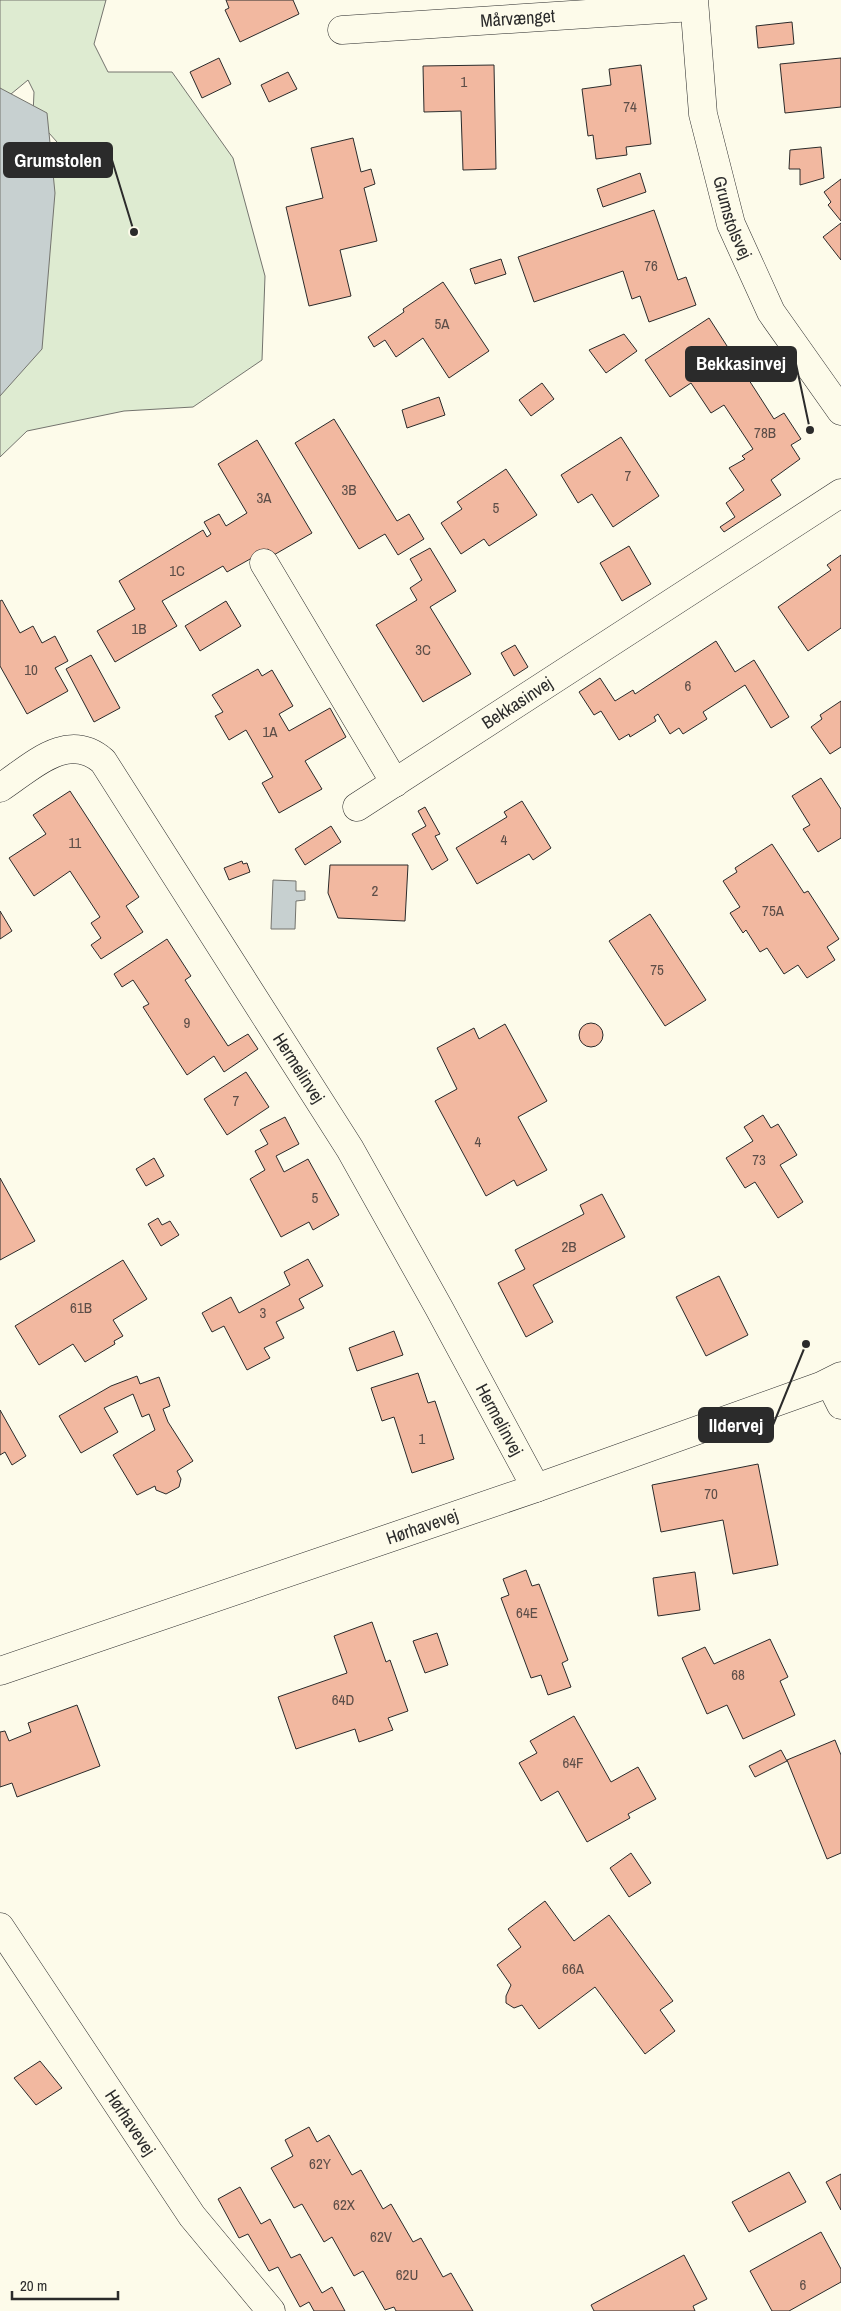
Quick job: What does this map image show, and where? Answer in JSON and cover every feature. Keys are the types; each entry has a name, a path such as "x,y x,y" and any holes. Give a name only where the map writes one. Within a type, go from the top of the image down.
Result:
{"street":[{"name":"Mårvænget","path":"342,30 694,4"},
{"name":"Grumstolsvej","path":"694,4 703,114 731,224 771,312 841,411"},
{"name":"Bekkasinvej","path":"357,807 841,493"},
{"path":"264,564 395,783"},
{"name":"Hermelinvej","path":"0,788 56,752 67,748 80,748 93,753 103,762 350,1148 440,1308 536,1488"},
{"name":"Hørhavevej","path":"0,1671 536,1488 837,1388"},
{"name":"Hørhavevej","path":"0,1927 192,2216 271,2311"}],"green space":[{"path":"0,0 106,0 94,44 108,72 172,72 233,158 265,276 262,360 193,407 124,411 27,431 0,457 0,228 50,199 57,142 33,115 34,92 28,80 11,94 0,94"}],"shaded area":[{"path":"0,88 47,113 55,193 42,349 0,396"},
{"path":"273,880 296,881 296,891 305,891 305,900 296,901 295,929 271,929"}],"building":[{"path":"226,0 293,0 299,14 240,42 225,10 229,8"},
{"path":"792,22 794,44 758,48 756,26"},
{"path":"219,58 231,84 202,98 190,72"},
{"path":"841,58 841,107 785,113 780,64"},
{"path":"494,65 496,169 463,170 461,111 424,112 423,66"},
{"path":"641,65 651,144 626,147 627,155 596,159 593,135 588,136 582,89 611,85 609,69"},
{"path":"288,72 297,89 269,102 261,85"},
{"path":"353,138 361,172 371,169 375,184 364,188 377,241 340,250 351,296 309,306 286,207 323,198 311,148"},
{"path":"821,147 824,178 800,185 800,169 789,169 790,150"},
{"path":"640,173 646,192 603,207 597,189"},
{"path":"841,179 841,221 828,205 831,202 824,192"},
{"path":"654,210 678,280 686,277 696,305 649,322 640,296 632,299 623,271 534,302 518,257"},
{"path":"841,223 841,260 823,237"},
{"path":"501,259 506,274 475,284 470,269"},
{"path":"443,282 489,351 449,378 423,338 396,357 385,340 374,347 368,337 404,312 403,309"},
{"path":"709,318 774,419 784,413 801,439 791,445 800,459 771,480 781,495 724,532 720,527 735,517 726,503 744,490 729,468 745,459 742,456 753,449 724,405 711,413 691,383 670,397 645,360"},
{"path":"624,334 637,351 606,373 589,350"},
{"path":"542,383 554,399 531,416 519,400"},
{"path":"439,397 445,415 407,428 402,410"},
{"path":"334,419 397,521 409,514 424,539 398,555 385,534 359,549 295,443"},
{"path":"621,437 659,496 613,527 592,494 578,503 561,475"},
{"path":"257,440 312,533 272,556 268,549 227,572 223,566 162,601 177,626 115,662 97,631 135,609 119,581 203,530 207,537 211,534 204,522 219,514 226,526 247,513 218,464"},
{"path":"506,469 537,515 489,546 484,539 461,554 441,523 462,509 457,502"},
{"path":"629,546 651,584 622,601 600,563"},
{"path":"430,548 456,591 430,607 471,674 423,702 376,625 417,600 410,588 422,580 410,559"},
{"path":"841,555 841,628 808,651 778,607 831,570 827,565"},
{"path":"2,600 20,633 33,626 42,643 55,636 68,661 55,668 68,691 27,714 0,666 0,601"},
{"path":"226,601 241,626 200,651 185,626"},
{"path":"716,641 735,672 754,660 789,717 771,728 745,685 703,712 707,719 683,734 679,728 670,734 658,714 654,717 656,721 630,737 629,734 619,740 601,711 594,715 579,692 600,678 615,701 633,690 635,694"},
{"path":"515,645 528,667 514,676 501,653"},
{"path":"91,655 120,708 94,722 66,669"},
{"path":"258,669 262,676 272,670 293,706 279,714 289,731 330,708 346,737 305,761 322,789 279,813 262,783 273,777 246,730 229,740 215,716 223,712 212,695"},
{"path":"841,701 841,747 830,754 811,727 822,719 820,715"},
{"path":"821,778 841,809 841,838 818,852 803,829 810,825 792,796"},
{"path":"70,791 139,897 126,906 143,932 101,959 91,945 101,938 91,923 100,917 70,871 34,896 9,858 46,834 33,815"},
{"path":"522,801 551,848 533,860 529,854 477,884 456,848 507,817 504,812"},
{"path":"425,807 440,834 435,836 448,860 432,870 412,834 426,826 418,811"},
{"path":"331,826 341,842 305,865 295,849"},
{"path":"772,844 804,893 808,891 839,939 827,947 835,960 807,978 798,965 784,974 767,948 760,952 746,930 743,933 730,913 740,907 723,881 737,872 735,868"},
{"path":"242,861 243,864 247,863 250,872 229,880 224,868"},
{"path":"330,865 408,865 405,921 338,918 328,893"},
{"path":"0,911 12,931 0,939"},
{"path":"650,914 706,1000 665,1026 609,941"},
{"path":"167,939 191,976 185,980 228,1046 248,1034 258,1049 224,1072 214,1056 187,1075 143,1007 149,1004 133,980 122,987 114,974"},
{"path":"591,1023 599,1027 603,1035 599,1043 591,1047 583,1043 579,1035 583,1027"},
{"path":"505,1024 547,1101 518,1117 547,1170 517,1186 514,1180 486,1196 435,1101 457,1089 437,1048 474,1028 479,1039"},
{"path":"246,1072 269,1107 227,1135 204,1099"},
{"path":"763,1115 771,1128 778,1124 797,1155 780,1165 803,1202 778,1218 755,1182 745,1188 726,1158 753,1141 744,1127"},
{"path":"285,1117 299,1144 276,1156 284,1172 308,1159 339,1215 313,1230 309,1222 281,1237 250,1179 265,1170 255,1151 268,1144 260,1130"},
{"path":"154,1158 164,1176 146,1186 136,1169"},
{"path":"0,1178 35,1241 0,1260"},
{"path":"602,1194 625,1237 533,1285 553,1322 526,1337 498,1283 525,1269 515,1250 584,1214 580,1205"},
{"path":"158,1218 162,1225 170,1221 179,1235 161,1246 148,1224"},
{"path":"308,1259 323,1286 299,1299 304,1308 276,1322 284,1338 264,1348 270,1358 247,1370 224,1326 212,1332 202,1313 231,1297 239,1313 290,1285 284,1272"},
{"path":"123,1260 147,1299 113,1320 123,1336 114,1341 115,1344 85,1362 73,1344 39,1365 15,1326"},
{"path":"719,1276 748,1335 706,1356 676,1297"},
{"path":"394,1331 403,1355 357,1371 349,1348"},
{"path":"418,1373 428,1403 435,1401 454,1459 412,1473 394,1417 382,1421 371,1388"},
{"path":"137,1376 140,1384 159,1377 170,1406 163,1409 168,1422 193,1461 177,1471 181,1479 179,1487 166,1494 156,1490 155,1486 137,1495 113,1455 155,1430 149,1414 142,1417 133,1394 104,1408 118,1432 81,1453 59,1416 111,1386"},
{"path":"0,1410 26,1456 12,1465 5,1452 0,1455"},
{"path":"758,1464 778,1565 733,1574 723,1520 661,1532 652,1485"},
{"path":"526,1570 532,1586 539,1584 568,1660 562,1663 571,1687 548,1695 541,1675 531,1678 501,1598 509,1595 503,1579"},
{"path":"695,1572 700,1610 658,1616 653,1578"},
{"path":"372,1622 386,1662 390,1660 408,1711 388,1718 393,1730 359,1742 355,1729 296,1749 278,1697 347,1673 334,1636"},
{"path":"437,1633 448,1665 425,1673 413,1641"},
{"path":"770,1639 788,1677 780,1681 795,1715 743,1739 727,1705 707,1714 682,1658 705,1647 714,1664"},
{"path":"77,1705 100,1766 17,1797 12,1783 0,1787 0,1732 5,1731 9,1741 31,1732 28,1723"},
{"path":"574,1716 611,1782 638,1767 656,1799 628,1814 630,1818 587,1842 558,1791 541,1801 519,1763 537,1753 530,1741"},
{"path":"835,1740 841,1755 841,1853 827,1859 787,1760"},
{"path":"781,1750 787,1761 755,1777 749,1766"},
{"path":"631,1853 651,1883 629,1897 610,1868"},
{"path":"545,1901 574,1941 609,1915 673,2001 660,2010 675,2031 645,2054 595,1987 539,2029 522,2005 514,2008 506,2003 506,1996 511,1985 497,1965 521,1947 508,1929"},
{"path":"40,2061 62,2088 36,2105 14,2078"},
{"path":"309,2127 317,2142 329,2135 352,2175 361,2170 383,2209 391,2204 413,2242 421,2238 443,2277 451,2273 473,2311 396,2311 394,2307 385,2310 363,2271 354,2276 332,2237 324,2242 302,2204 294,2208 271,2168 293,2156 285,2140"},
{"path":"789,2172 806,2202 749,2232 732,2202"},
{"path":"841,2174 841,2210 826,2182"},
{"path":"240,2187 261,2224 270,2219 291,2258 300,2254 322,2293 332,2287 345,2311 314,2311 309,2302 300,2307 278,2267 269,2271 248,2234 239,2238 218,2199"},
{"path":"821,2232 841,2269 841,2282 789,2311 772,2311 750,2271"},
{"path":"684,2255 707,2299 693,2306 695,2311 594,2311 591,2305"}],"place":[{"name":"Grumstolen","path":"134,232"},
{"name":"Bekkasinvej","path":"810,430"},
{"name":"Ildervej","path":"806,1344"}]}
